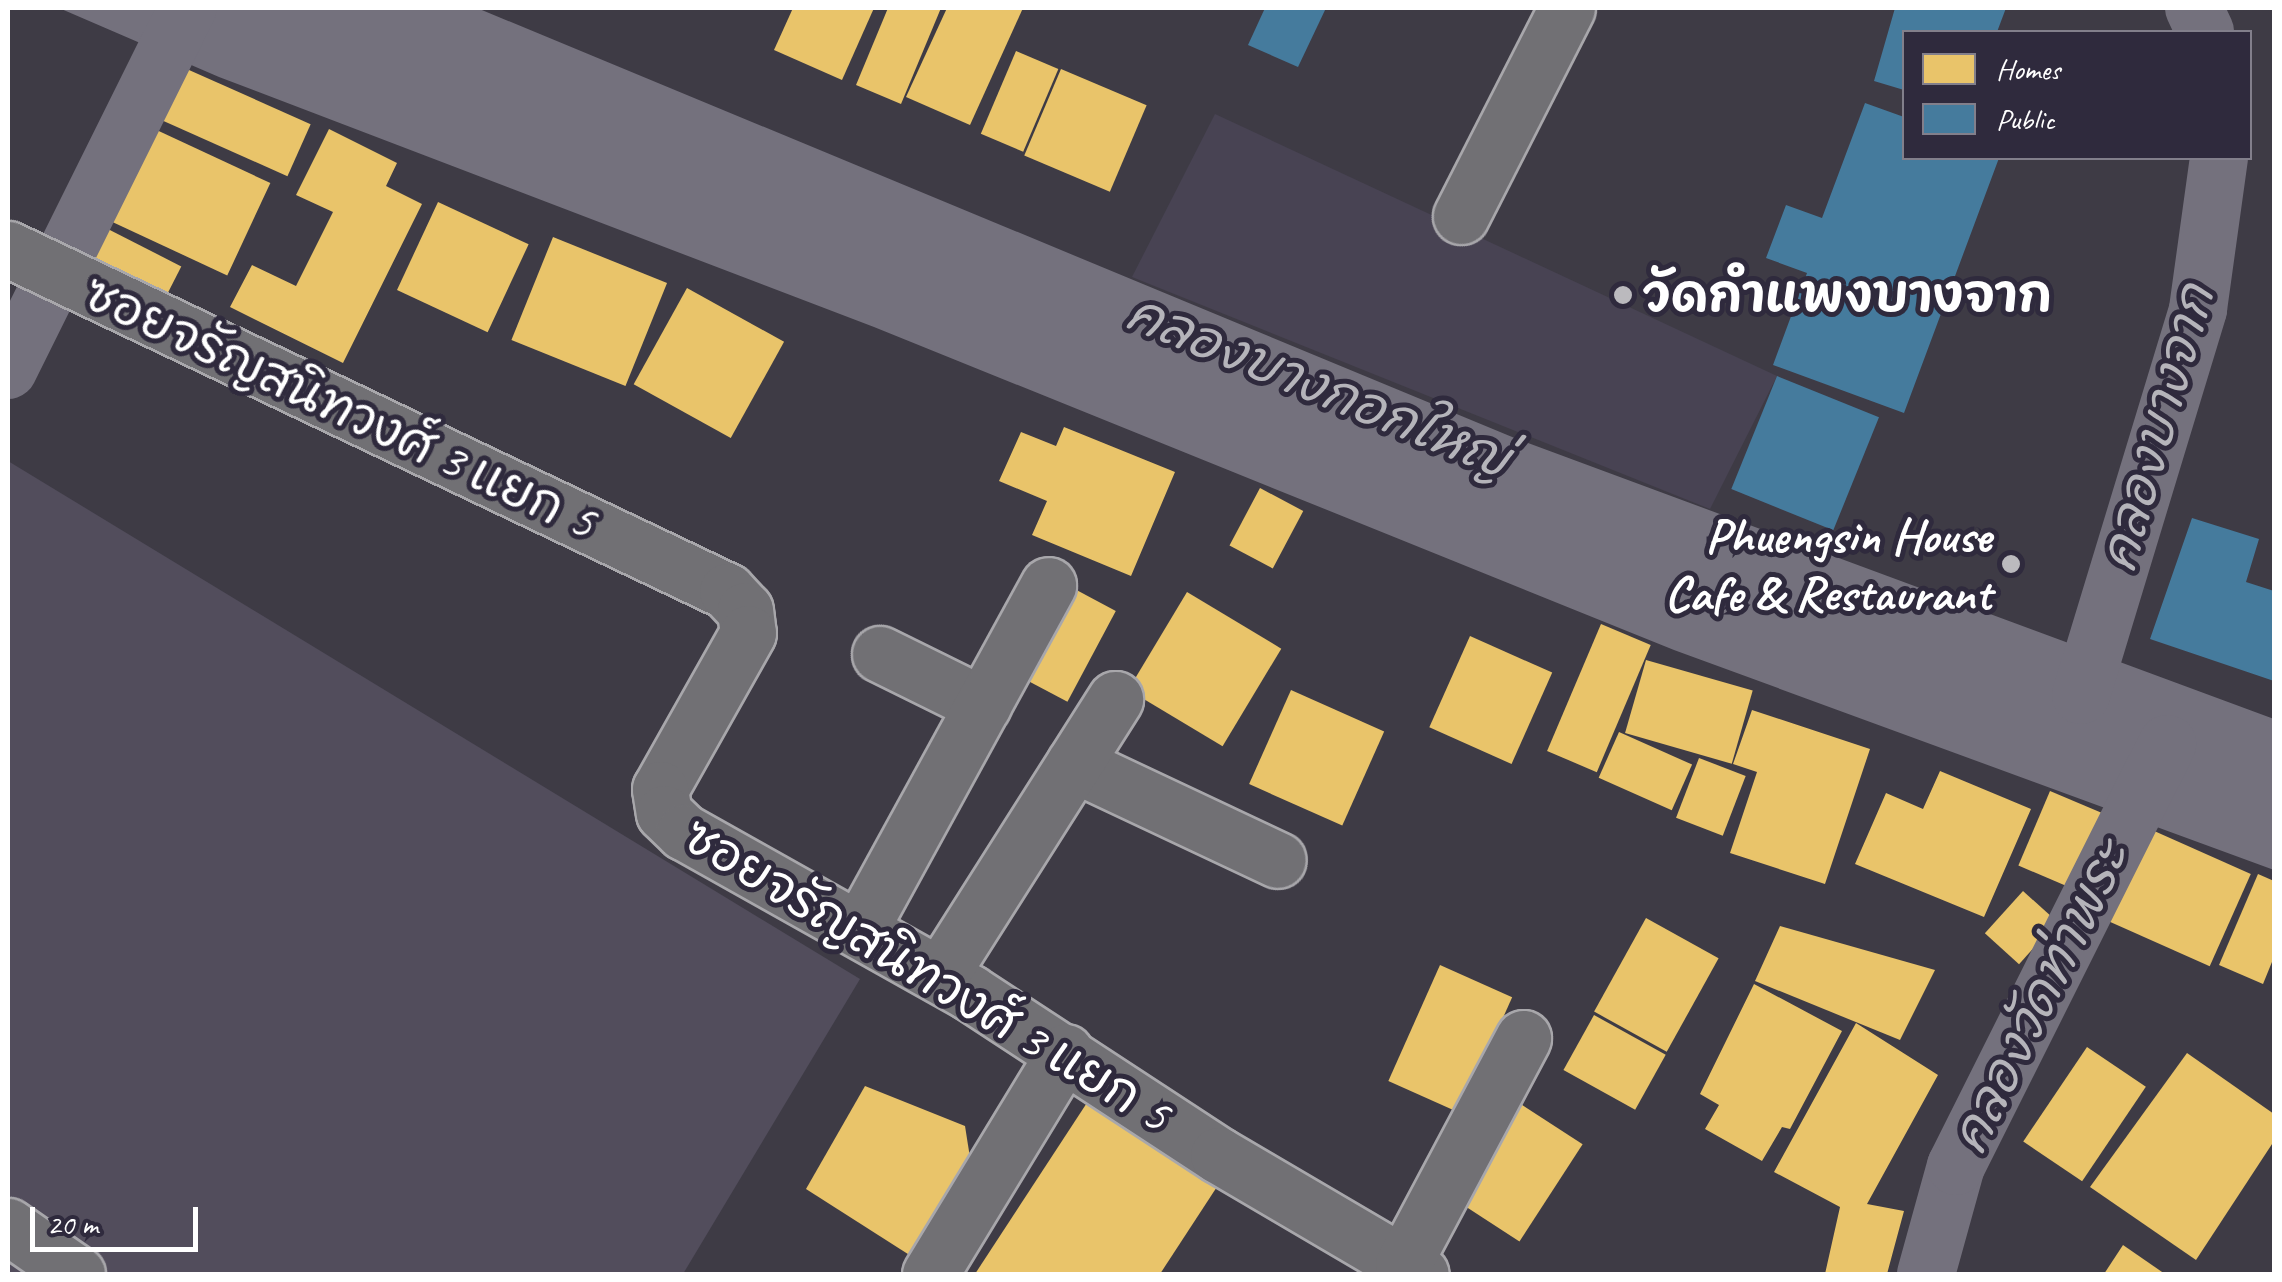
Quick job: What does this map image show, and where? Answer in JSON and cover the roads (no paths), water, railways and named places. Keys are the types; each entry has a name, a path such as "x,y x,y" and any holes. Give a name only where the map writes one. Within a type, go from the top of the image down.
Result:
{"street":[{"path":"1462,216 1567,8"},
{"name":"ซอยจรัญสนิทวงศ์ 3 แยก 5","path":"10,250 728,591 745,610 748,632 660,789 664,813 684,832 940,976 1065,1052 1218,1156 1412,1269"},
{"path":"860,929 1048,585"},
{"path":"880,654 983,705"},
{"path":"940,976 1115,699"},
{"path":"1074,764 1278,860"},
{"path":"1412,1269 1523,1038"},
{"path":"930,1274 1065,1052"},
{"path":"8,1226 77,1274"}],"water":[{"name":"คลองบางกอกใหญ่","path":"59,8 477,8 1517,439 2274,719 2274,870 1674,650 874,327 219,77"}],"waterway":[{"path":"8,370 188,8"},
{"name":"คลองบางจาก","path":"2194,8 2204,30"},
{"name":"คลองบางจาก","path":"2081,695 2198,309 2219,160"},
{"name":"คลองวัดท่าพระ","path":"1926,1274 1956,1166 2167,744"}],"place":[{"name":"วัดกำแพงบางจาก","path":"1623,295"},
{"name":"Phuengsin House Cafe & Restaurant","path":"2011,564"}]}
